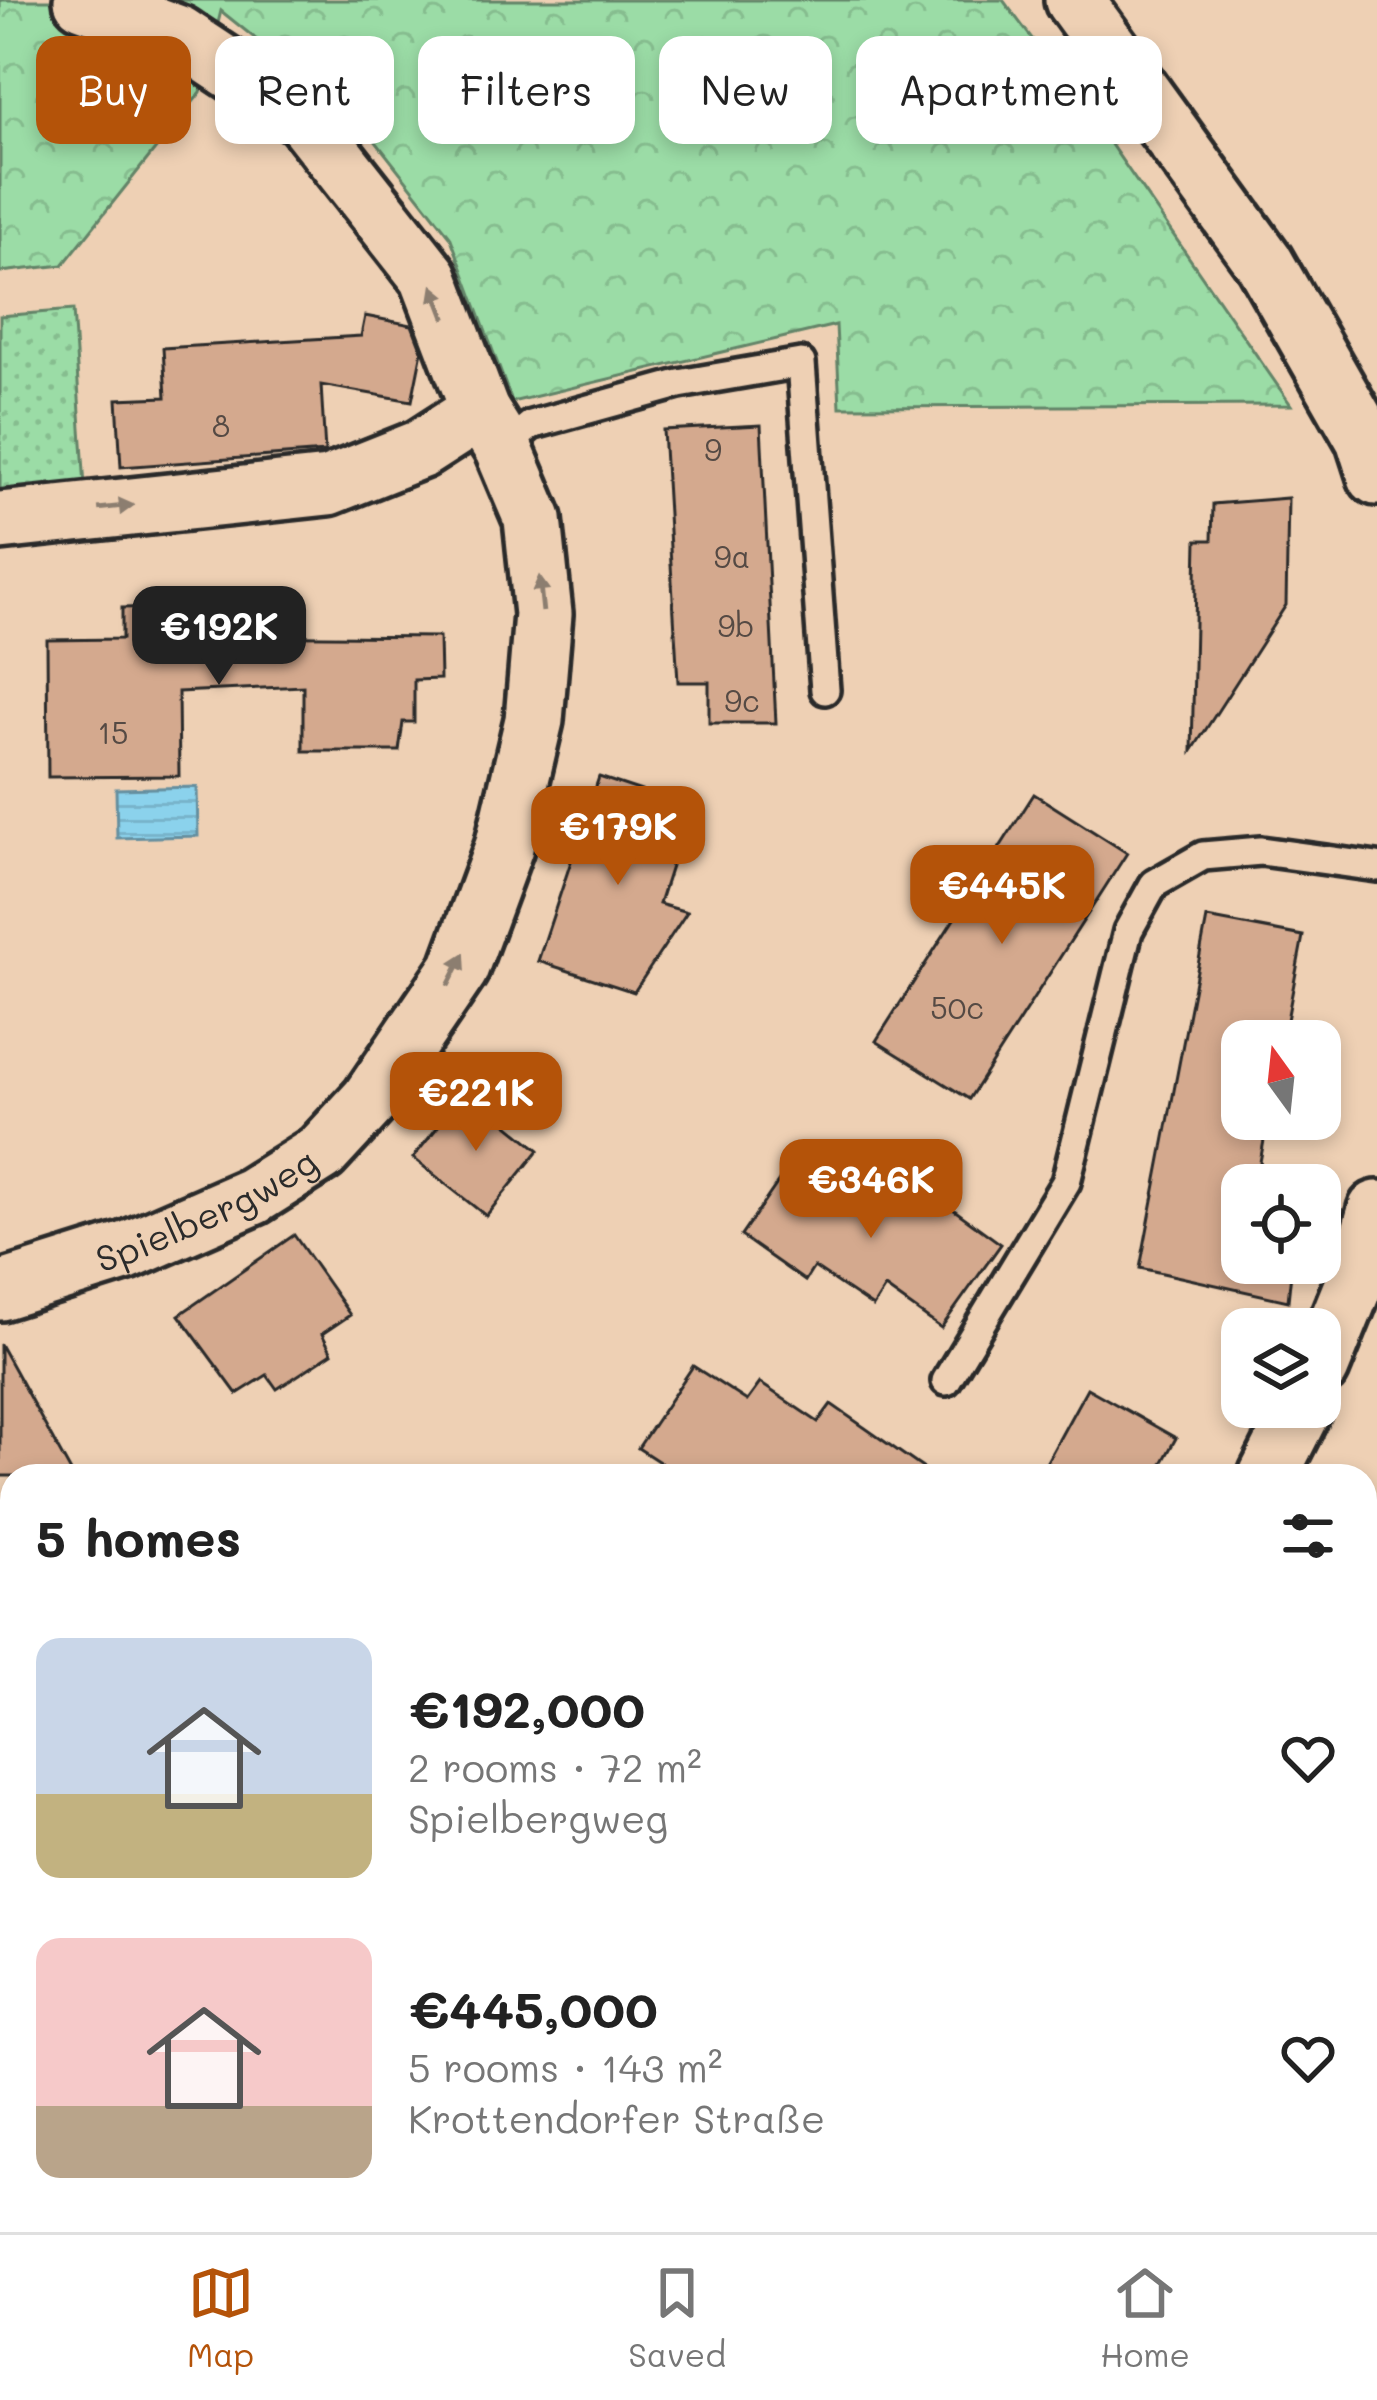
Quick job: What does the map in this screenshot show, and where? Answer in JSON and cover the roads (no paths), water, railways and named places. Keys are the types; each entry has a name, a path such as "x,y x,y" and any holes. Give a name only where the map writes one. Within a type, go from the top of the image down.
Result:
{"street":[{"name":"Spielbergweg","path":"0,1291 148,1242 253,1196 321,1153 370,1100 459,969 504,848 534,719 544,614 533,519 429,277 304,118 179,35 83,0"},
{"path":"1074,0 1264,262 1365,439 1377,476"},
{"path":"0,521 328,487 421,449 492,429"},
{"path":"1341,1316 1364,1261 1377,1210"},
{"path":"1274,1464 1293,1428"}],"lane":[{"path":"492,429 531,425 679,384 801,363 825,690"},
{"path":"946,1381 1066,1182 1128,931 1154,884 1203,856 1261,851 1377,867"}],"water":[{"path":"197,787 198,836 117,838 116,789"}]}
